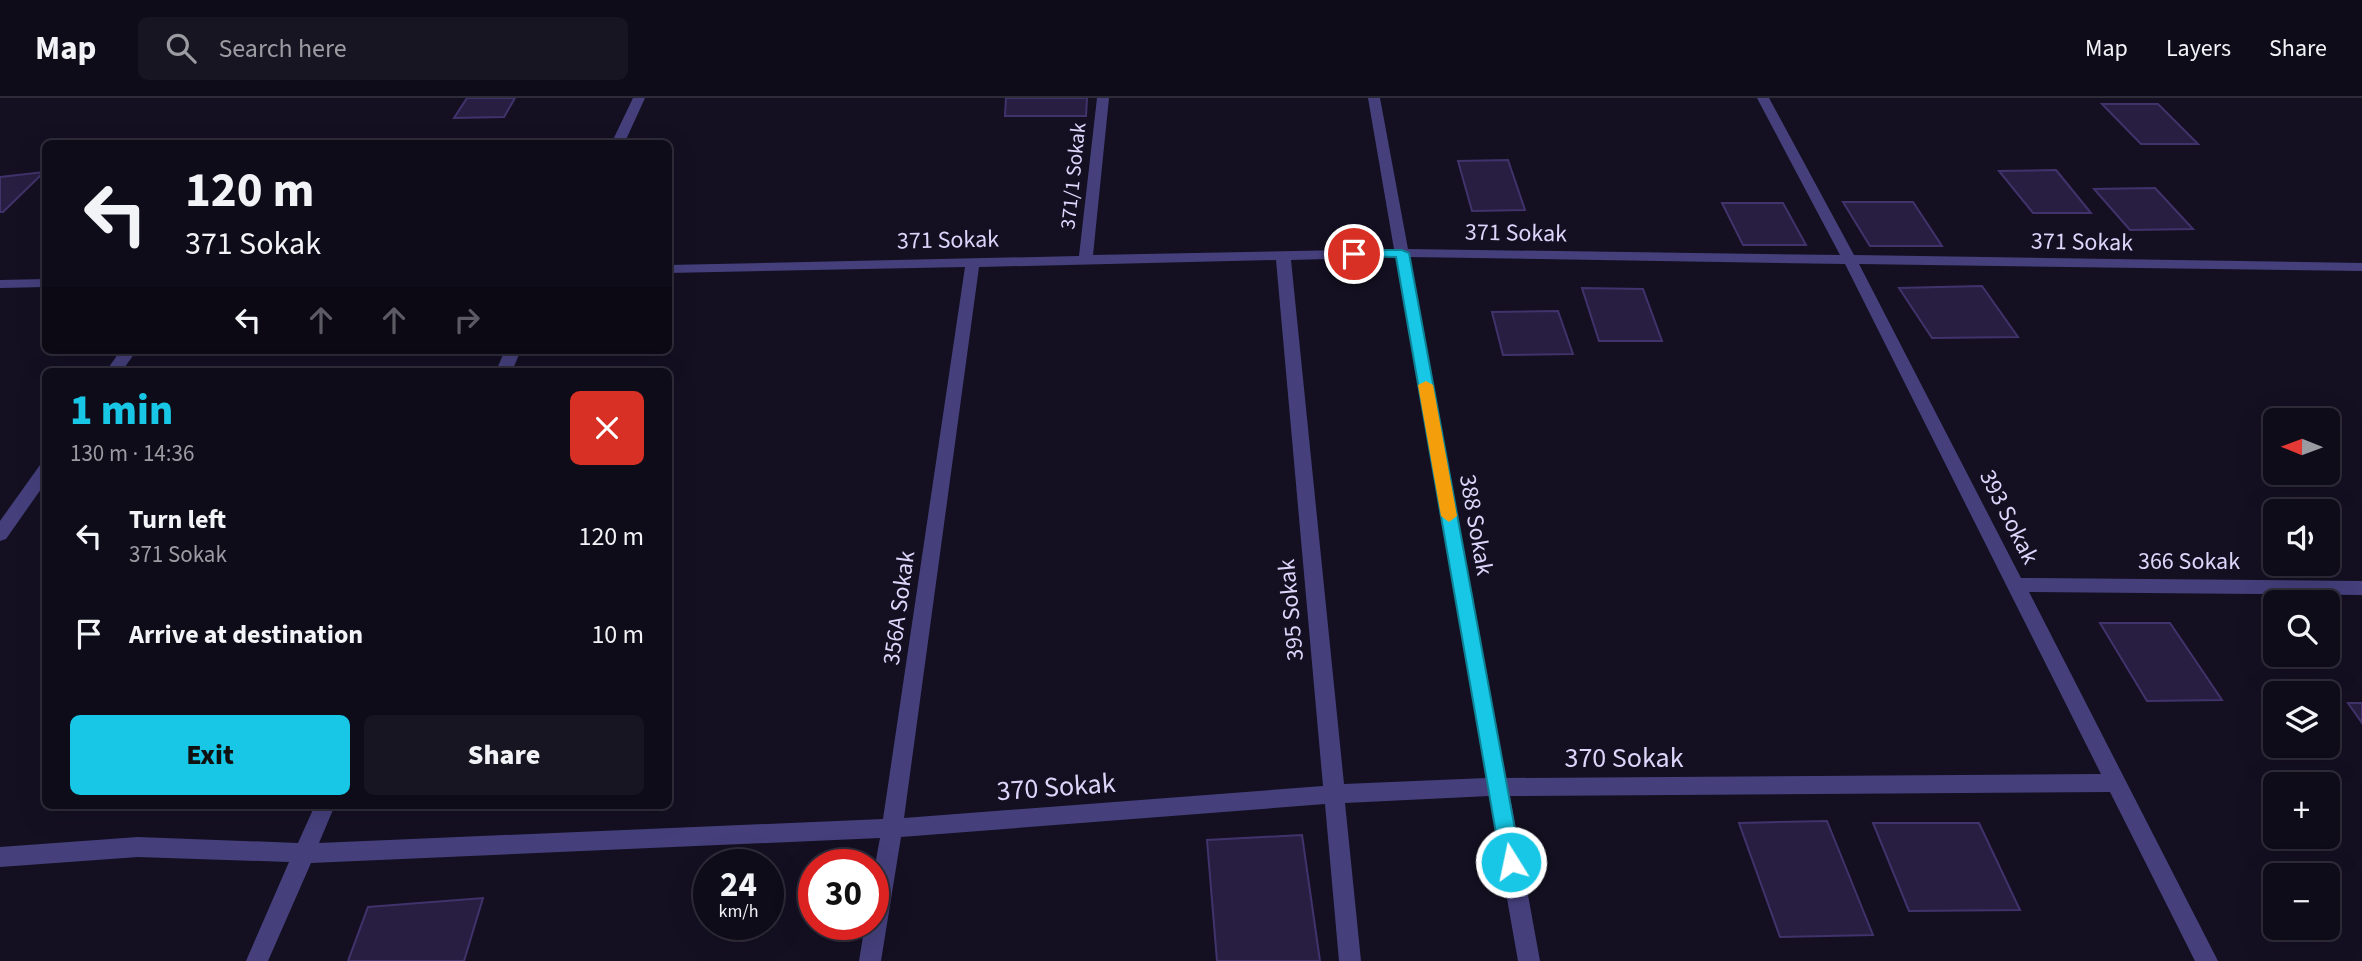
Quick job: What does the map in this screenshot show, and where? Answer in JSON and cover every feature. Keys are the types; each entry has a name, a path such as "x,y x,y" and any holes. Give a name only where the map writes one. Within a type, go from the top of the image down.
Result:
{"street":[{"path":"619,140 639,98"},
{"name":"371/1 Sokak","path":"1086,259 1103,98"},
{"name":"388 Sokak","path":"1374,98 1529,961"},
{"name":"393 Sokak","path":"1763,98 1851,262 2207,961"},
{"name":"371 Sokak","path":"672,269 1402,253 1851,262 2362,267"},
{"name":"395 Sokak","path":"1283,254 1350,961"},
{"name":"356A Sokak","path":"870,961 892,828 972,262"},
{"path":"0,284 42,283"},
{"path":"0,534 42,475"},
{"name":"366 Sokak","path":"2016,584 2362,588"},
{"name":"370 Sokak","path":"0,857 138,847 306,853 892,828 1333,794 1497,787 2117,783"},
{"path":"257,961 323,809"}],"building":[{"path":"467,98 515,98 504,117 454,118"},
{"path":"1006,98 1087,98 1086,116 1005,116"},
{"path":"2102,104 2158,104 2198,144 2141,144"},
{"path":"1508,160 1525,210 1472,211 1458,161"},
{"path":"2056,170 2091,213 2033,213 1999,171"},
{"path":"42,172 3,212 0,212 0,177"},
{"path":"2155,188 2193,229 2130,230 2094,189"},
{"path":"1843,202 1913,202 1942,246 1870,246"},
{"path":"1722,203 1783,203 1806,245 1743,245"},
{"path":"1982,286 2018,337 1932,338 1899,288"},
{"path":"1582,288 1643,289 1662,341 1599,341"},
{"path":"1558,311 1573,354 1503,355 1492,312"},
{"path":"2100,623 2170,623 2222,700 2147,701"},
{"path":"2348,703 2362,703 2362,723"},
{"path":"1827,821 1873,935 1780,937 1739,823"},
{"path":"1873,823 1979,823 2020,910 1909,911"},
{"path":"1302,835 1320,961 1217,961 1207,840"},
{"path":"483,898 464,961 348,961 368,907"}],"slow traffic":[{"path":"1426,385 1449,516"}],"route":[{"path":"1354,254 1402,253 1511,862"}]}
